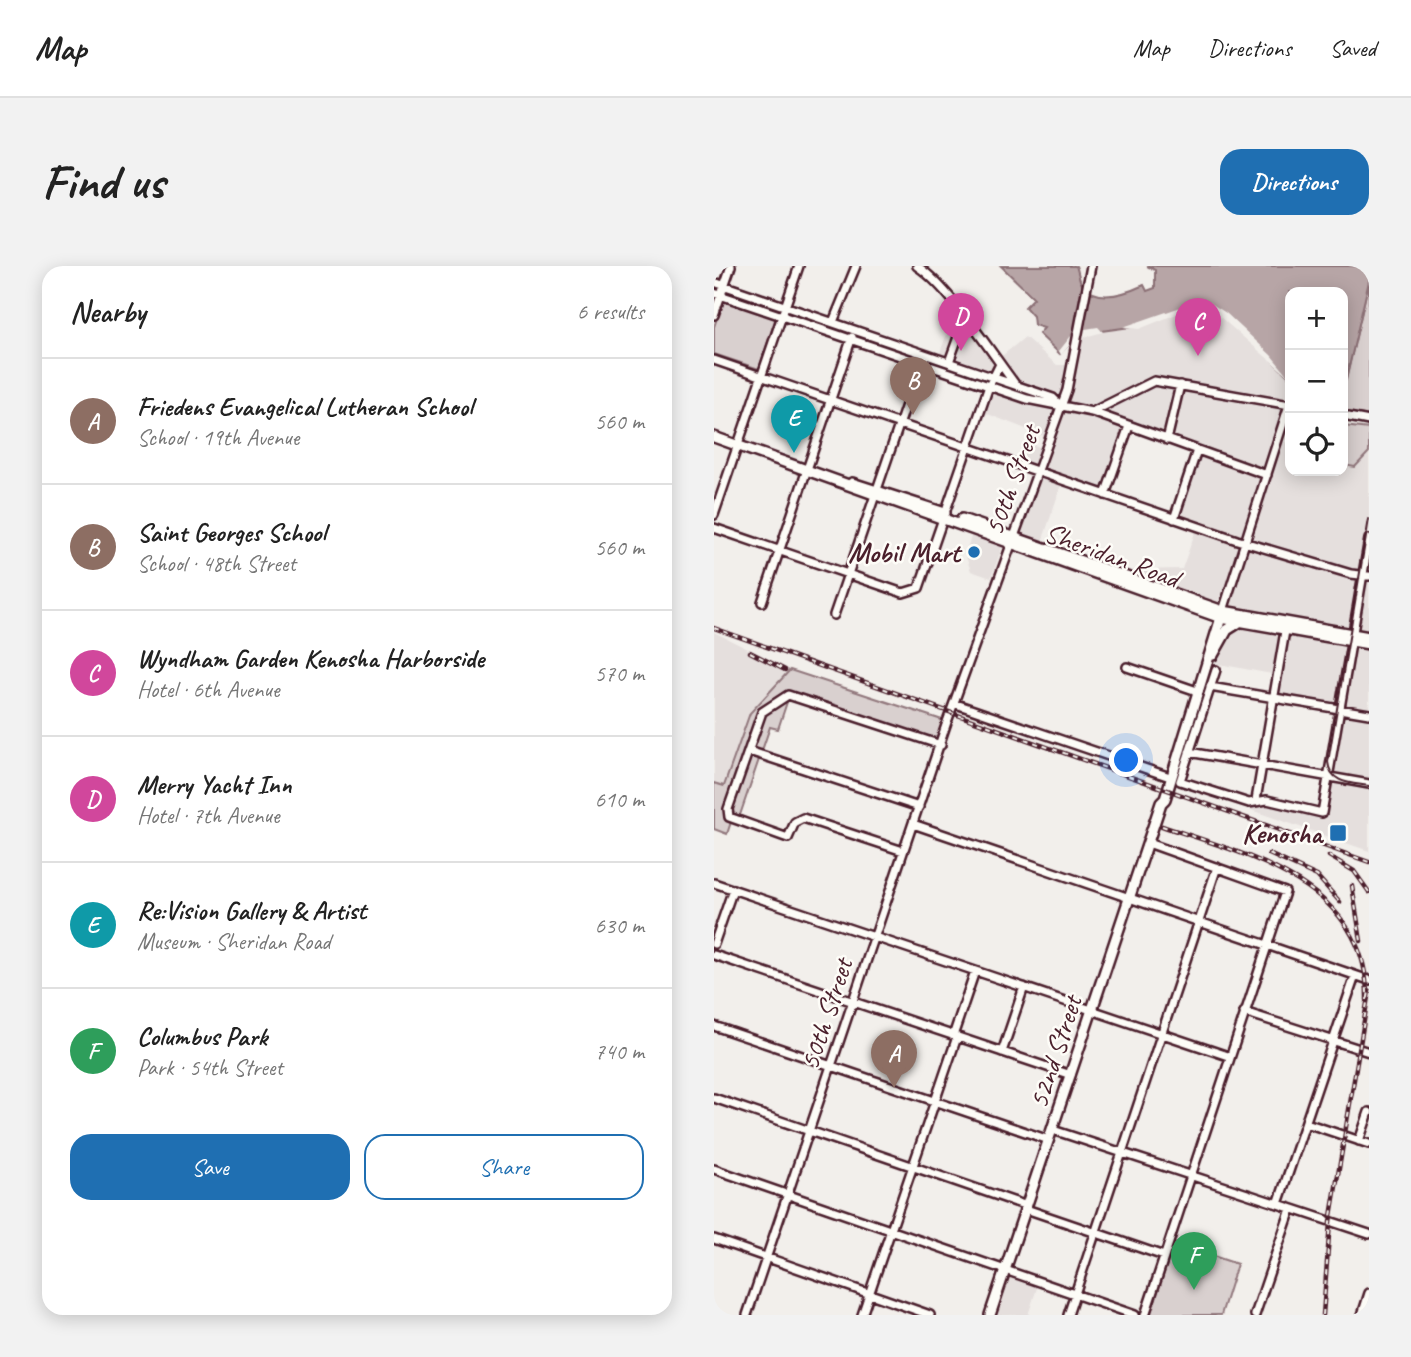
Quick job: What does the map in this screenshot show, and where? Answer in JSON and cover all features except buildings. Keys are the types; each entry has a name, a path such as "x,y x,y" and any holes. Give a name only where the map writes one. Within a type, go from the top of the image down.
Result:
{"main road":[{"name":"Sheridan Road","path":"714,436 1013,539 1238,622 1285,631 1369,638"},
{"name":"Sheridan Road","path":"1222,615 1352,638 1369,644"},
{"name":"52nd Street","path":"990,1315 1148,843 1161,803 1165,780 1170,777 1222,615"},
{"path":"1205,668 1227,630 1238,622"}],"street":[{"path":"714,315 717,294 724,286 731,266"},
{"path":"714,515 799,266"},
{"path":"834,323 856,266"},
{"path":"917,266 926,272 967,321 1016,385"},
{"name":"50th Street","path":"747,1315 912,824 1061,406 1076,354 1091,266"},
{"path":"714,282 1053,398 1061,406"},
{"path":"717,294 1051,406 1092,412 1267,475"},
{"path":"949,362 962,326 967,321"},
{"path":"762,602 854,330"},
{"path":"834,615 924,354"},
{"path":"714,360 1245,543 1366,576"},
{"path":"714,528 903,593 919,588 992,377 1000,364"},
{"path":"1092,412 1154,381 1285,404"},
{"path":"1167,440 1180,385"},
{"name":"52nd Street","path":"1222,615 1286,413"},
{"path":"1348,417 1369,421"},
{"path":"1105,495 1129,426"},
{"path":"1174,519 1197,450"},
{"path":"1216,670 1180,781 1249,803 1267,800 1322,813 1352,638 1366,576 1369,539"},
{"path":"1256,800 1285,631"},
{"path":"1127,667 1197,691"},
{"path":"1210,687 1369,714"},
{"path":"903,851 803,818 795,822 788,838 729,817 728,809 762,712 788,695 941,745"},
{"path":"956,704 1170,777"},
{"path":"749,751 919,807"},
{"path":"1189,752 1369,784"},
{"path":"912,824 1369,979"},
{"path":"1144,1315 1228,1056 1285,892 1148,843"},
{"path":"1068,1315 1217,867"},
{"path":"714,883 1228,1056"},
{"path":"714,944 733,889"},
{"path":"714,955 1071,1075"},
{"path":"862,1315 913,1167 975,971"},
{"path":"1278,1204 1355,976"},
{"path":"1002,1052 1024,987"},
{"path":"1244,1012 1369,1052"},
{"path":"714,1026 934,1103 1122,1152 1369,1234"},
{"path":"714,1098 1164,1256"},
{"path":"1359,1140 1369,1112"},
{"path":"1306,1123 1369,1144"},
{"path":"714,1169 1135,1315"},
{"path":"1255,1315 1291,1209"},
{"path":"714,1239 930,1315"},
{"path":"1362,1315 1369,1293"}],"shaded area":[{"path":"1001,266 1076,266 1084,287 1090,292 1106,296 1144,285 1147,291 1155,288 1155,270 1147,266 1369,266 1369,281 1348,371 1348,287 1285,287 1285,373 1221,312 1205,301 1138,326 1079,334 1060,354 1039,334 1044,328 1034,325 1033,316 1025,307 1034,298"},
{"path":"1369,281 1369,416 1348,412 1348,370"},
{"path":"723,300 776,317 759,369 714,354 714,327"},
{"path":"1205,301 1221,312 1285,373 1285,406 1279,440 1285,442 1285,476 1348,476 1348,466 1355,467 1369,452 1369,851 1251,810 1256,800 1322,813 1339,709 1274,698 1277,675 1208,662 1227,630 1238,622 1127,576 1133,570 1182,569 1197,527 1174,519 1197,450 1129,427 1105,495 1063,480 1041,545 1014,536 1037,471 1019,465 1026,442 1045,449 1049,438 980,411 992,377 938,358 951,322 962,326 967,321 997,360 1025,337 1057,365 1068,365 1073,370 1079,334 1131,325"},
{"path":"1348,427 1369,429 1369,452 1355,467 1348,466"},
{"path":"972,534 1003,545 991,578 971,571 965,554"},
{"path":"714,632 790,670 750,713 724,786 714,783"},
{"path":"790,670 945,721 939,738 935,740 790,693 778,729 770,727 739,818 733,816 727,834 714,829 714,783 724,786 750,713"},
{"path":"1174,1243 1237,1264 1221,1315 1150,1315"},
{"path":"1009,1276 1038,1285 1028,1315 996,1315"}],"pier":[{"path":"1084,281 1092,288 1085,329 1098,327 1103,332 1074,340 1061,355 1059,351 1075,331"},
{"path":"1204,299 1226,313 1271,355 1285,374 1204,303 1139,329 1123,327"}],"tram line":[{"path":"1369,519 1328,762 1337,778 1369,786"}],"railway":[{"path":"714,628 1369,862"},
{"path":"750,652 785,670"},
{"path":"1162,826 1265,863 1297,880 1325,902 1348,928 1362,960 1367,1000"},
{"path":"1269,854 1317,876 1340,902"},
{"path":"1329,856 1354,871 1369,892"},
{"path":"1352,886 1361,941"},
{"path":"1323,1315 1330,1222 1369,991"}],"place":[{"name":"Merry Yacht Inn","path":"961,351"},
{"name":"Wyndham Garden Kenosha Harborside","path":"1198,356"},
{"name":"Saint Georges School","path":"913,415"},
{"name":"Re:Vision Gallery & Artist","path":"794,453"},
{"name":"Mobil Mart","path":"974,552"},
{"name":"Kenosha","path":"1338,833"},
{"name":"Friedens Evangelical Lutheran School","path":"894,1088"},
{"name":"Columbus Park","path":"1194,1290"}]}
